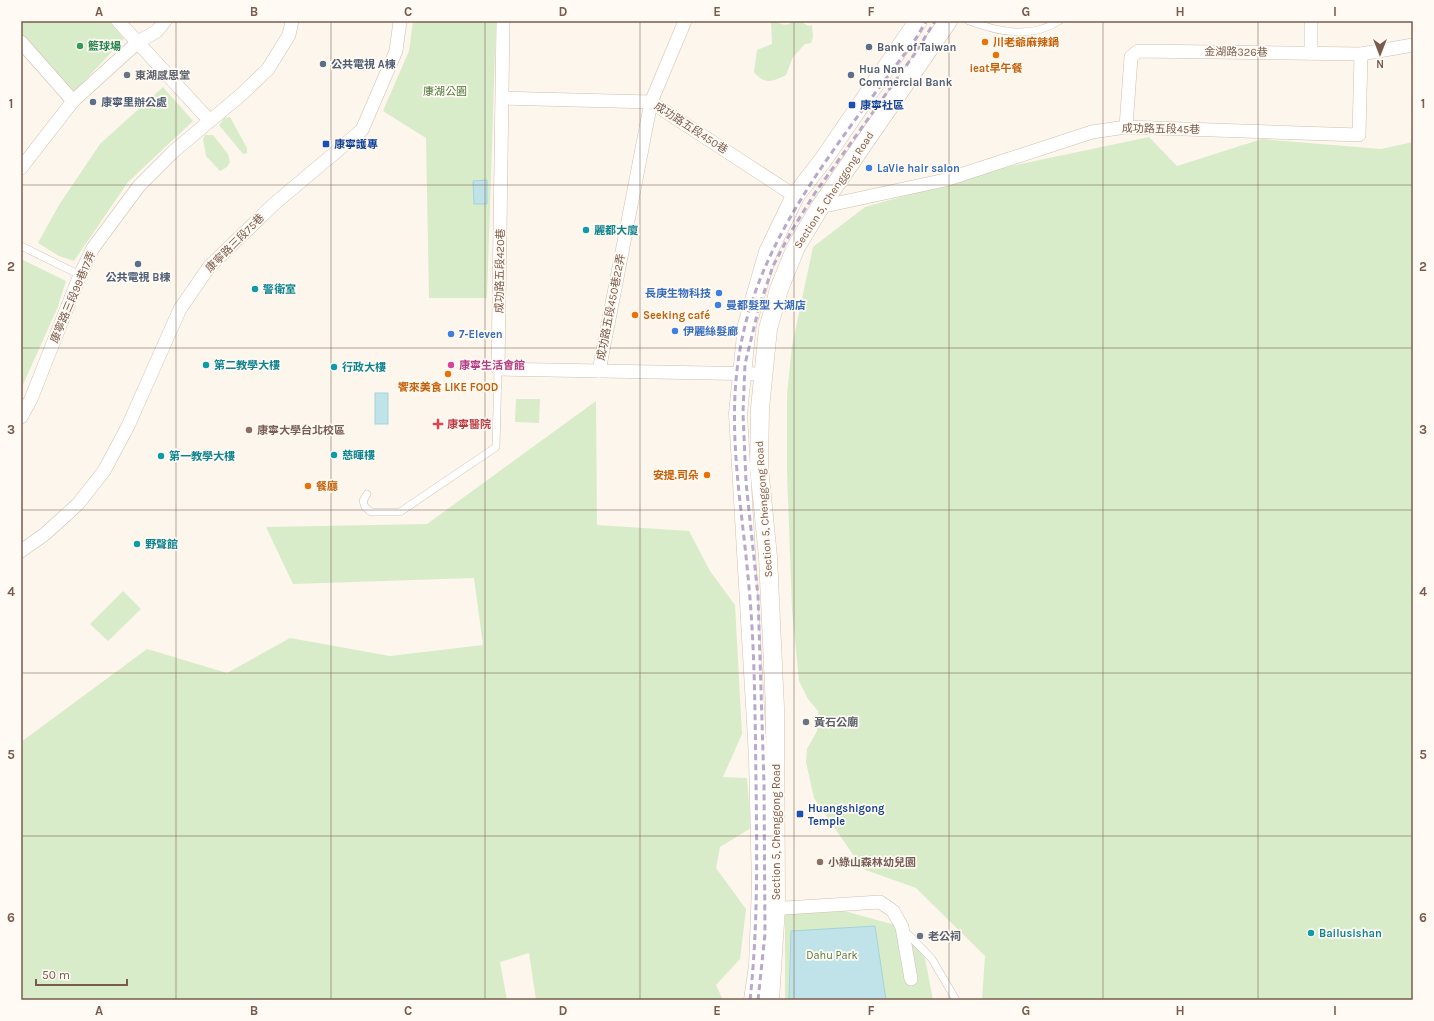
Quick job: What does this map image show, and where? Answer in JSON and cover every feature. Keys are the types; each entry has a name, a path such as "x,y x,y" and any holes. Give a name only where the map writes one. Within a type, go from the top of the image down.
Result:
{"main road":[{"name":"Section 5, Chenggong Road","path":"770,1000 768,909 738,414 747,325 768,252 795,196 823,160 918,21"},
{"name":"Section 5, Chenggong Road","path":"753,1000 768,909 775,708 768,557 759,467 760,408 768,329 779,289 796,247 820,207 948,21"}],"street":[{"path":"118,21 209,120"},
{"path":"21,168 73,100 138,42 157,31 165,21"},
{"name":"康寧路三段99巷17弄","path":"21,417 31,399 80,275 93,248 139,186 174,151 209,120 242,94 268,69 288,35 292,21"},
{"name":"康寧路三段75巷","path":"21,550 45,534 78,504 104,471 128,426 180,309 209,267 274,204 362,130 396,51 400,21"},
{"name":"成功路五段420巷","path":"498,369 503,21"},
{"name":"成功路五段450巷22弄","path":"599,371 651,102 685,21"},
{"path":"1311,21 1311,53"},
{"path":"21,42 73,100"},
{"name":"金湖路326巷","path":"1126,127 1131,57 1138,51 1361,54 1413,45"},
{"name":"成功路五段45巷","path":"820,207 945,180 1092,132 1126,127 1359,135 1361,54"},
{"name":"成功路五段450巷","path":"503,98 651,102 795,196"},
{"path":"498,369 763,374"},
{"path":"768,909 880,902 893,911 902,927 911,979"}],"lane":[{"path":"969,21 990,29 1022,32 1049,27 1059,21"},
{"path":"21,246 80,275"},
{"path":"367,494 363,501 365,507 371,512 400,512 496,447 498,369"},
{"path":"902,927 932,959 956,1000"}],"green space":[{"path":"21,21 109,21 124,39 74,92 21,34"},
{"name":"康湖公園","path":"413,21 496,21 487,298 429,298 426,138 383,111 409,51"},
{"path":"775,21 784,25 793,21 800,21 808,26 812,25 813,37 811,43 805,44 793,57 786,75 766,81 754,72 757,50 772,44 771,22"},
{"path":"163,87 193,121 128,182 74,261 59,256 38,243 59,205 100,144"},
{"path":"230,117 247,148 247,153 243,154 219,125 224,118"},
{"path":"205,135 213,135 228,154 230,162 227,167 220,171 206,156 203,139"},
{"path":"1149,137 1177,166 1262,139 1381,149 1413,142 1413,1000 982,1000 985,956 916,888 863,869 814,798 806,762 807,749 817,731 818,711 808,699 799,681 792,610 787,472 787,394 792,346 813,247 865,207 1011,166"},
{"path":"21,259 66,281 57,309 21,389"},
{"path":"516,399 540,399 539,423 515,422"},
{"path":"596,401 597,525 689,531 710,571 735,605 742,734 723,777 747,778 751,828 720,847 716,868 746,909 740,959 716,985 723,1000 536,1000 529,953 500,962 507,1000 21,1000 21,742 147,649 227,673 290,638 390,656 483,645 474,578 293,584 266,527 427,524"},
{"path":"123,591 141,609 108,641 90,624"},
{"name":"Dahu Park","path":"837,909 899,926 925,958 933,1000 785,1000 785,911"}],"water":[{"path":"487,180 487,204 474,204 473,181"},
{"path":"375,393 388,393 388,424 375,424"},
{"path":"875,926 886,1000 789,1000 791,931"}],"railway":[{"path":"750,1000 753,973 757,836 754,660 735,438 735,402 738,365 744,328 756,290 770,256 787,223 806,191 850,127 917,37 926,21"},
{"path":"758,1000 765,934 764,784 758,596 746,482 743,413 745,364 759,307 773,266 792,230 815,193 916,52 935,21"}],"place":[{"name":"川老爺麻辣鍋","path":"985,42"},
{"name":"籃球場","path":"80,46"},
{"name":"Bank of Taiwan","path":"869,47"},
{"name":"ieat早午餐","path":"996,55"},
{"name":"公共電視 A棟","path":"323,64"},
{"name":"東湖感恩堂","path":"127,75"},
{"name":"Hua Nan Commercial Bank","path":"851,75"},
{"name":"康寧里辦公處","path":"93,102"},
{"name":"康寧社區","path":"852,105"},
{"name":"康寧護專","path":"326,144"},
{"name":"LaVie hair salon","path":"869,168"},
{"name":"麗都大廈","path":"586,230"},
{"name":"公共電視 B棟","path":"138,264"},
{"name":"警衛室","path":"255,289"},
{"name":"長庚生物科技","path":"719,293"},
{"name":"曼都髮型 大湖店","path":"718,305"},
{"name":"Seeking café","path":"635,315"},
{"name":"伊麗絲髮廊","path":"675,331"},
{"name":"7-Eleven","path":"451,334"},
{"name":"第二教學大樓","path":"206,365"},
{"name":"康寧生活會館","path":"451,365"},
{"name":"行政大樓","path":"334,367"},
{"name":"饗來美食 LIKE FOOD","path":"448,374"},
{"name":"康寧醫院","path":"438,424"},
{"name":"康寧大學台北校區","path":"249,430"},
{"name":"慈暉樓","path":"334,455"},
{"name":"第一教學大樓","path":"161,456"},
{"name":"安提.司朵","path":"707,475"},
{"name":"餐廳","path":"308,486"},
{"name":"野聲館","path":"137,544"},
{"name":"黃石公廟","path":"806,722"},
{"name":"Huangshigong Temple","path":"800,814"},
{"name":"小綠山森林幼兒園","path":"820,862"},
{"name":"Bailusishan","path":"1311,933"},
{"name":"老公祠","path":"920,936"}]}
